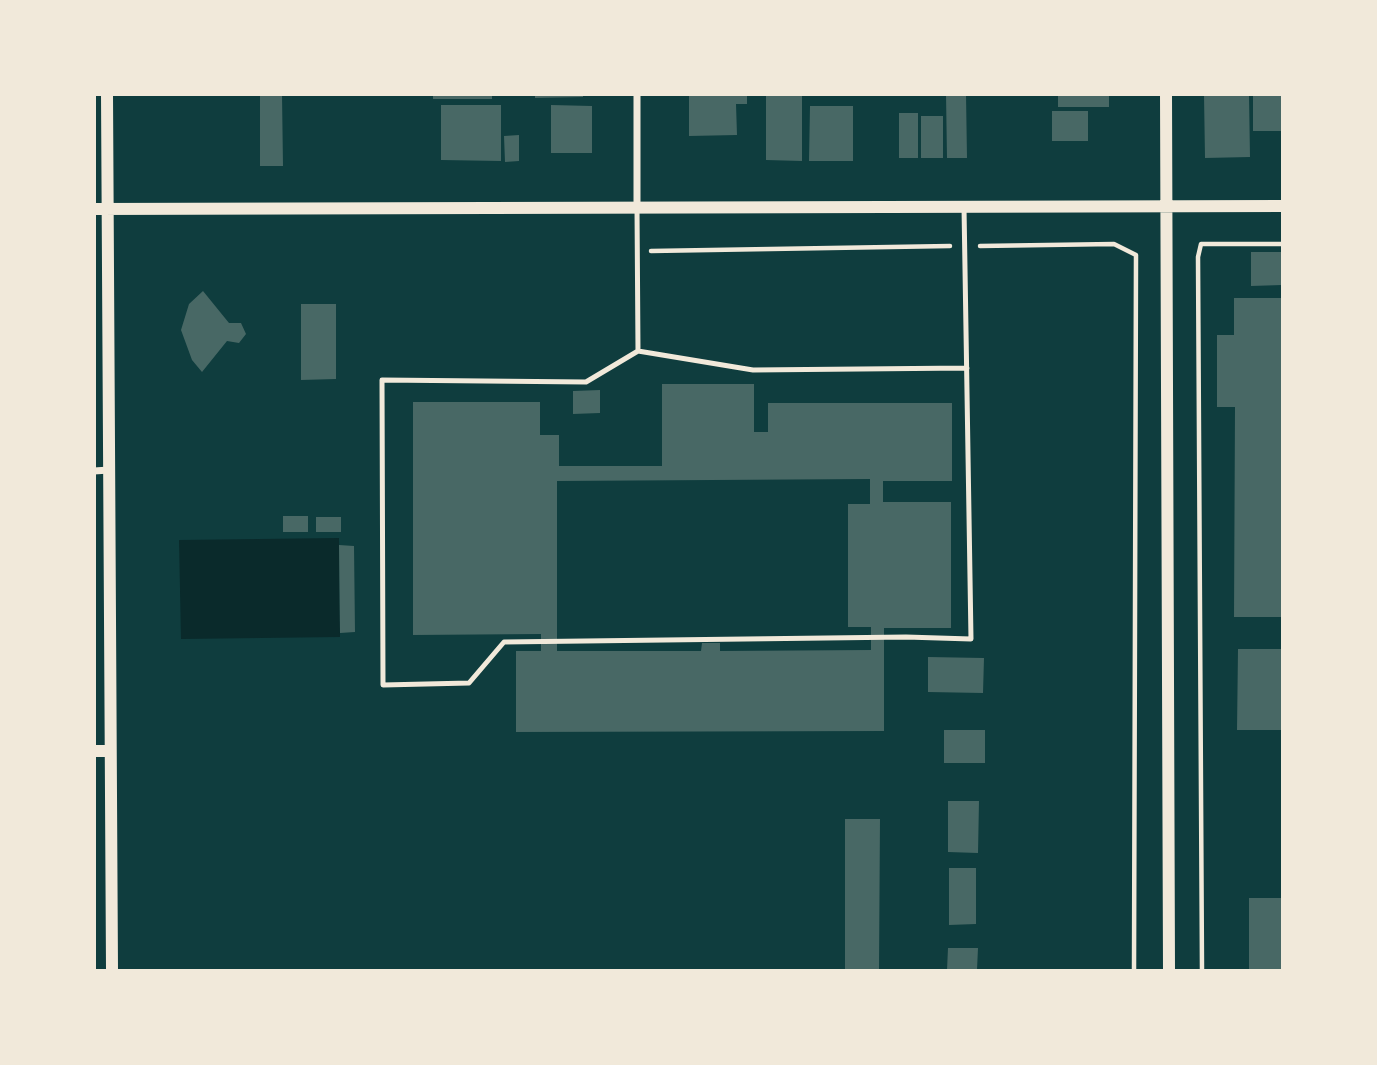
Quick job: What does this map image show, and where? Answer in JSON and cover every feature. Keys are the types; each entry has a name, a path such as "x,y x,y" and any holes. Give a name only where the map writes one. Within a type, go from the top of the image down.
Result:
{"street":[{"path":"107,94 101,209 109,470 112,971"},
{"path":"636,94 637,208"},
{"path":"1166,94 1169,971"},
{"path":"101,209 1283,206"},
{"path":"94,471 109,470"},
{"path":"94,751 110,751"}],"lane":[{"path":"964,207 967,368 971,639 906,637 504,642 469,683 383,685 383,380 586,382 638,351 753,370 967,368"},
{"path":"637,208 638,351"}],"path":[{"path":"638,251 1114,244 1136,255 1134,971"},
{"path":"1202,971 1198,257 1201,244 1283,244"}],"water":[{"path":"339,538 340,637 181,639 179,540"}],"building":[{"path":"260,94 282,94 283,166 260,166"},
{"path":"433,94 492,94 492,99 433,99"},
{"path":"535,94 583,94 583,97 535,98"},
{"path":"689,94 747,94 747,104 736,104 737,135 689,136"},
{"path":"766,94 802,94 802,161 766,160"},
{"path":"946,94 966,94 967,158 947,158"},
{"path":"1058,94 1109,94 1109,107 1058,107"},
{"path":"1249,94 1250,157 1205,158 1204,95"},
{"path":"1253,94 1282,94 1282,131 1253,131"},
{"path":"441,105 501,105 501,161 441,160"},
{"path":"551,105 592,106 592,153 551,153"},
{"path":"810,106 853,106 853,161 809,161"},
{"path":"1052,111 1088,111 1088,141 1052,141"},
{"path":"899,113 918,113 918,158 899,158"},
{"path":"921,116 943,116 943,158 921,158"},
{"path":"519,135 519,161 505,162 504,136"},
{"path":"1251,252 1282,252 1282,285 1251,286"},
{"path":"203,291 229,323 241,323 246,334 239,343 227,341 202,372 192,360 181,330 189,304"},
{"path":"1234,298 1282,298 1282,617 1234,617 1235,407 1217,407 1217,335 1234,335"},
{"path":"301,304 336,304 336,379 301,380"},
{"path":"662,384 754,384 754,432 768,432 768,403 952,403 952,481 883,481 883,502 951,502 951,628 884,628 884,731 516,732 516,651 541,651 541,634 413,635 413,402 540,402 540,435 559,435 559,466 662,466","holes":["870,479 870,504 848,504 848,627 871,627 871,650 720,651 720,643 702,643 701,651 557,651 557,481"]},
{"path":"600,390 600,413 573,414 573,391"},
{"path":"283,516 308,516 308,532 283,532"},
{"path":"316,517 341,517 341,532 316,532"},
{"path":"339,545 354,546 355,632 340,633"},
{"path":"1238,649 1282,649 1282,730 1237,730"},
{"path":"928,657 984,658 983,693 928,692"},
{"path":"944,730 985,730 985,763 944,763"},
{"path":"948,801 979,801 978,853 948,852"},
{"path":"845,819 880,819 879,970 845,970"},
{"path":"949,868 976,868 976,924 949,925"},
{"path":"1249,898 1282,898 1282,970 1249,970"},
{"path":"948,948 978,948 977,970 947,970"}]}
